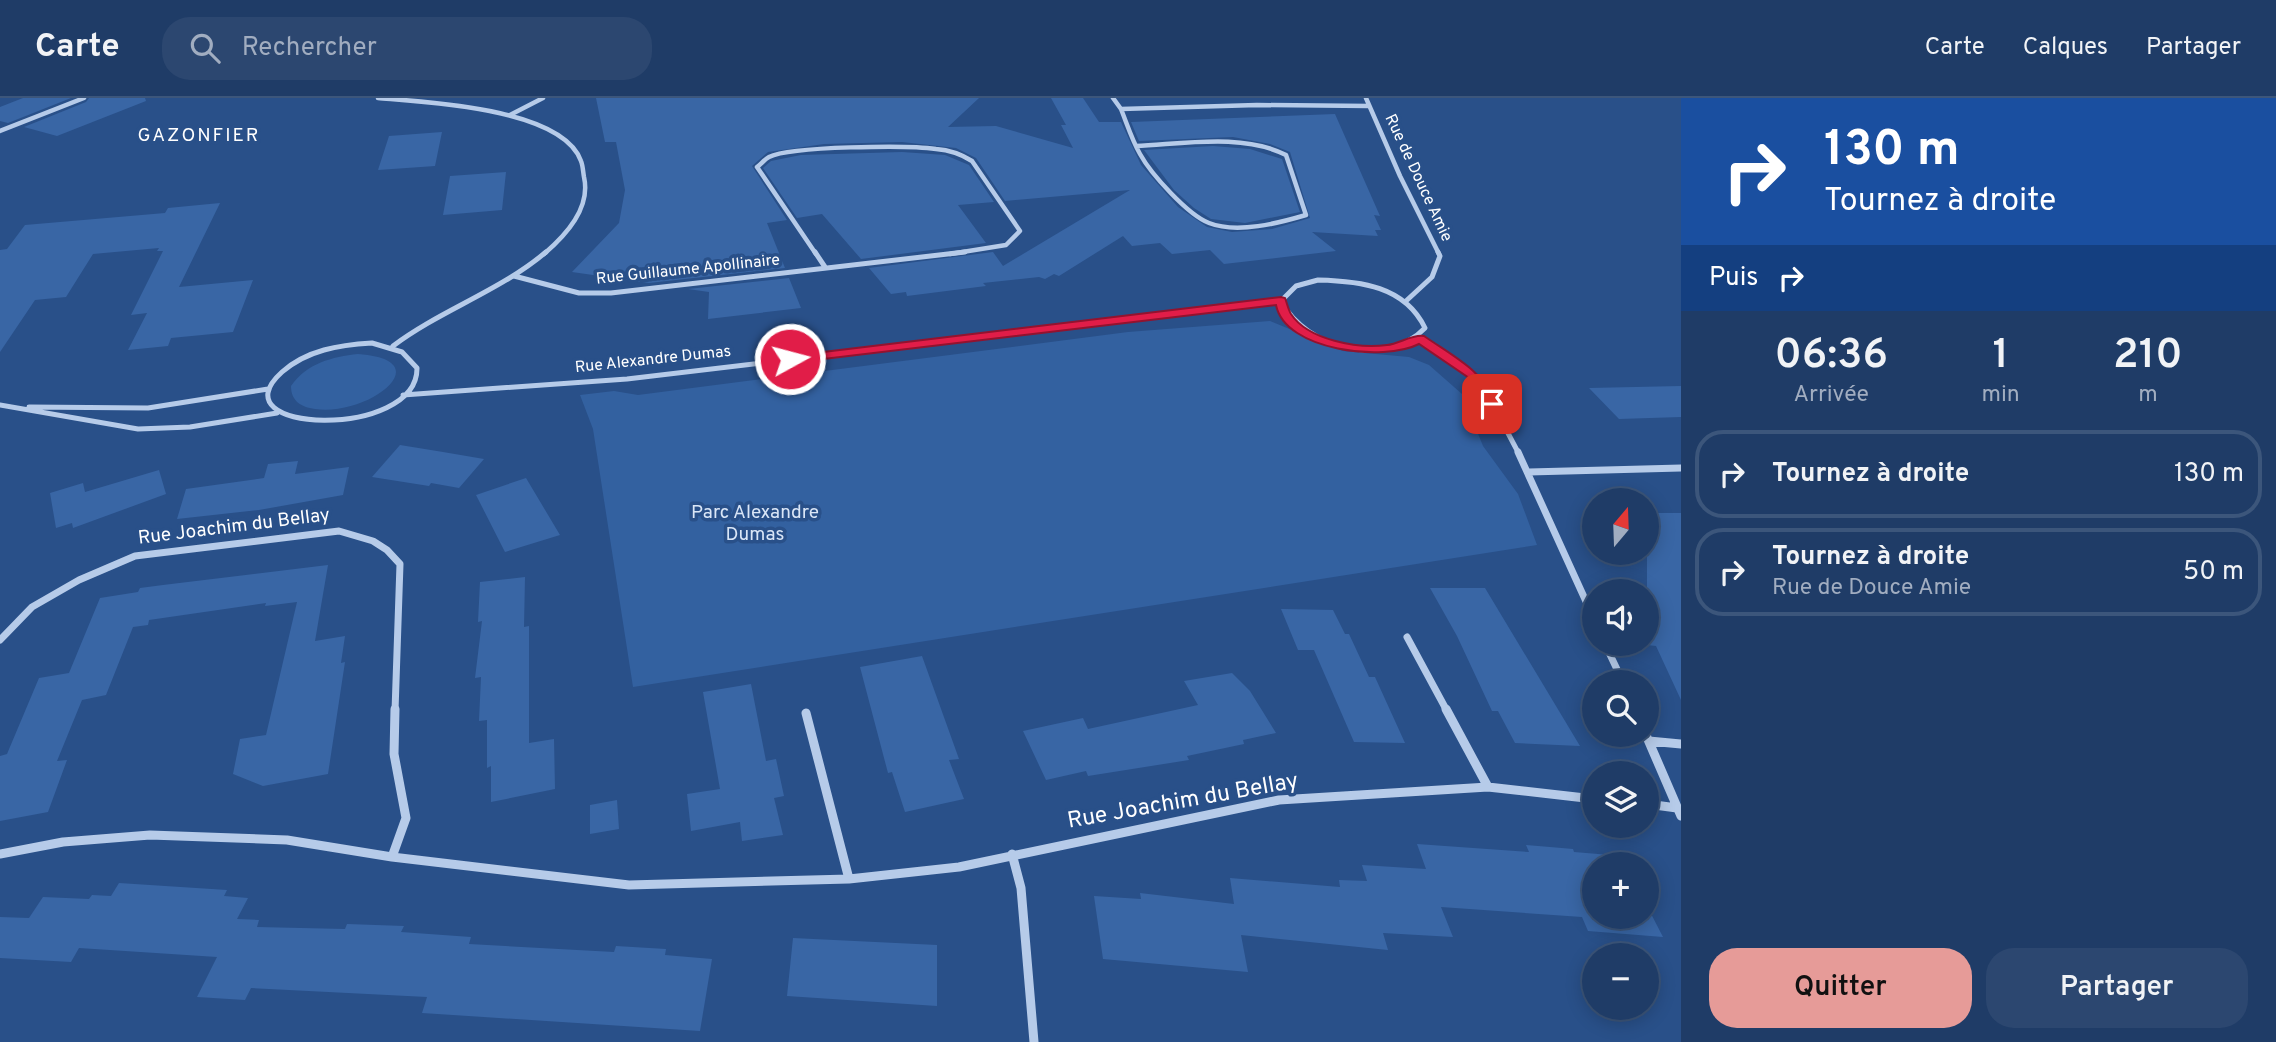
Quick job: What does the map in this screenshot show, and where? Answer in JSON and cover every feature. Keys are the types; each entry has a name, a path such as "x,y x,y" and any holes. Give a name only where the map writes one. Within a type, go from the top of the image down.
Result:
{"street":[{"path":"0,131 84,98"},
{"path":"378,98 467,107 510,115 548,130 565,142 576,152 587,179 581,210 569,228 536,261 514,276 418,326 393,346"},
{"path":"510,115 543,98"},
{"path":"1113,98 1121,109 1140,157 1195,216 1210,224 1231,226 1293,220 1306,215 1286,155 1280,149 1245,144 1136,146"},
{"path":"1255,98 1257,105"},
{"name":"Rue de Douce Amie","path":"1366,98 1400,176 1440,256 1432,277 1406,301"},
{"path":"1121,109 1257,105 1369,106"},
{"name":"Rue Guillaume Apollinaire","path":"514,276 579,293 611,293 992,249 1006,246 1020,231 972,161 962,154 914,147 789,151 768,157 757,167 825,267"},
{"path":"1318,280 1364,284 1406,301 1421,314 1425,328 1419,339 1405,346 1384,350 1334,344 1311,335 1293,324 1283,312 1281,301 1286,291 1299,284 1318,280"},
{"name":"Rue Alexandre Dumas","path":"403,395 627,379 1281,301"},
{"path":"1419,339 1482,384 1529,472 1582,592"},
{"path":"0,405 86,423 141,429 199,425 277,413 308,422 335,422 362,416 403,395 415,380 417,366 411,355 393,346 372,343 348,344 312,353 292,363 276,376 268,389 268,402 277,413"},
{"path":"18,408 148,408 268,389"},
{"path":"1529,472 1681,468"},
{"name":"Rue Joachim du Bellay","path":"0,640 32,607 79,580 135,556 339,531 368,536 387,548 400,564 394,754 406,818 392,857"},
{"path":"1407,637 1488,787"},
{"path":"806,713 849,879"},
{"path":"1659,740 1681,744"},
{"path":"1651,747 1679,812"},
{"name":"Rue Joachim du Bellay","path":"0,854 63,842 150,835 287,840 392,857 629,885 849,879 959,867 1279,800 1488,787 1582,798"},
{"path":"1659,807 1679,812"},
{"path":"1012,854 1021,888 1034,1042"}],"green space":[{"name":"Parc Alexandre Dumas","path":"1270,321 1343,351 1409,357 1429,365 1462,394 1483,446 1518,494 1537,545 633,687 593,429 580,395 614,391 638,395 1128,332"},
{"path":"358,354 382,358 394,366 395,376 388,387 356,405 336,409 310,408 295,399 291,386 312,367 330,359"}],"building":[{"path":"23,98 71,98 8,123 0,121 0,107"},
{"path":"89,98 145,98 146,101 57,136 24,127 86,102"},
{"path":"596,98 979,98 948,127 996,126 1073,148 1061,125 1066,125 1051,98 1083,98 1099,122 1121,122 1141,165 1178,207 1207,227 1232,232 1272,229 1310,218 1290,152 1270,144 1233,137 1139,141 1131,122 1335,114 1380,216 1374,215 1381,230 1375,230 1378,236 1312,232 1336,251 1224,264 1210,250 1172,254 1160,243 1132,246 1123,236 1059,276 1054,274 1045,279 1039,277 983,283 986,286 907,296 906,292 891,294 869,268 993,252 1003,266 1130,190 1005,201 976,158 956,148 902,142 824,144 768,152 752,166 787,220 767,223 785,268 649,283 572,272 619,223 625,190 616,142 605,142"},
{"path":"442,132 435,166 378,170 389,136"},
{"path":"1213,146 1250,149 1282,159 1300,212 1245,223 1211,219 1174,190 1144,150"},
{"path":"902,152 945,155 969,165 994,202 958,205 986,243 861,259 822,214 797,218 763,168 771,161 801,155"},
{"path":"506,172 502,210 443,215 450,176"},
{"path":"220,203 179,287 253,280 233,332 171,338 168,346 128,350 147,313 131,315 163,251 157,251 159,248 93,254 66,297 35,300 0,352 0,250 7,249 25,225 165,213 168,208"},
{"path":"789,278 801,308 708,319 709,292 688,289"},
{"path":"1681,386 1681,417 1619,419 1589,388"},
{"path":"400,445 484,459 459,488 372,477"},
{"path":"298,461 295,474 349,467 343,495 259,510 177,519 186,489 264,478 268,464"},
{"path":"159,470 166,494 73,528 72,523 56,528 50,493 83,483 85,492"},
{"path":"526,478 560,535 505,552 476,495"},
{"path":"1659,513 1681,513 1681,700 1659,652 1659,579 1647,579 1647,565 1659,565"},
{"path":"328,565 315,641 345,636 341,663 345,662 328,774 263,786 233,774 240,739 266,735 297,602 265,606 266,603 149,620 148,625 133,627 106,695 82,700 57,761 67,760 48,812 0,821 0,756 7,754 39,678 69,673 100,598 138,592 140,588"},
{"path":"525,577 524,627 529,626 529,743 554,739 555,789 491,802 491,766 487,768 487,720 479,721 481,677 475,678 482,621 478,622 480,582"},
{"path":"1430,588 1485,588 1580,746 1515,743 1498,711 1492,711 1457,636"},
{"path":"1281,609 1333,610 1345,634 1349,634 1369,677 1375,677 1405,743 1354,742 1314,650 1298,650"},
{"path":"922,656 959,759 949,760 964,799 905,812 892,772 888,773 860,667"},
{"path":"1232,673 1250,691 1276,733 1243,740 1244,744 1187,756 1189,760 1088,776 1086,771 1046,780 1023,731 1083,718 1088,729 1198,705 1184,681"},
{"path":"751,684 766,761 776,759 784,796 774,798 783,835 742,841 740,822 691,831 687,794 720,789 703,692"},
{"path":"617,800 619,829 590,834 590,805"},
{"path":"1417,844 1529,852 1526,845 1573,849 1574,852 1582,853 1582,917 1441,907 1453,937 1383,933 1388,950 1241,935 1248,972 1103,959 1094,896 1141,899 1140,893 1234,904 1230,878 1340,887 1339,880 1367,881 1362,865 1426,869"},
{"path":"119,883 227,890 224,896 248,898 237,919 259,920 257,927 345,929 347,924 404,926 401,932 471,937 469,944 614,952 616,946 666,949 665,955 712,959 700,1031 422,1013 427,997 251,988 245,1000 197,997 217,957 79,948 71,962 0,958 0,917 29,918 43,897 89,899 92,895 111,896"},
{"path":"1587,929 1659,929 1663,937"},
{"path":"793,938 937,945 937,1006 787,996"}],"district":[{"name":"GAZONFIER","path":"199,136"}],"route":[{"path":"790,359 1281,301 1283,312 1293,324 1334,344 1384,350 1405,346 1419,339 1482,384 1492,404"}]}
